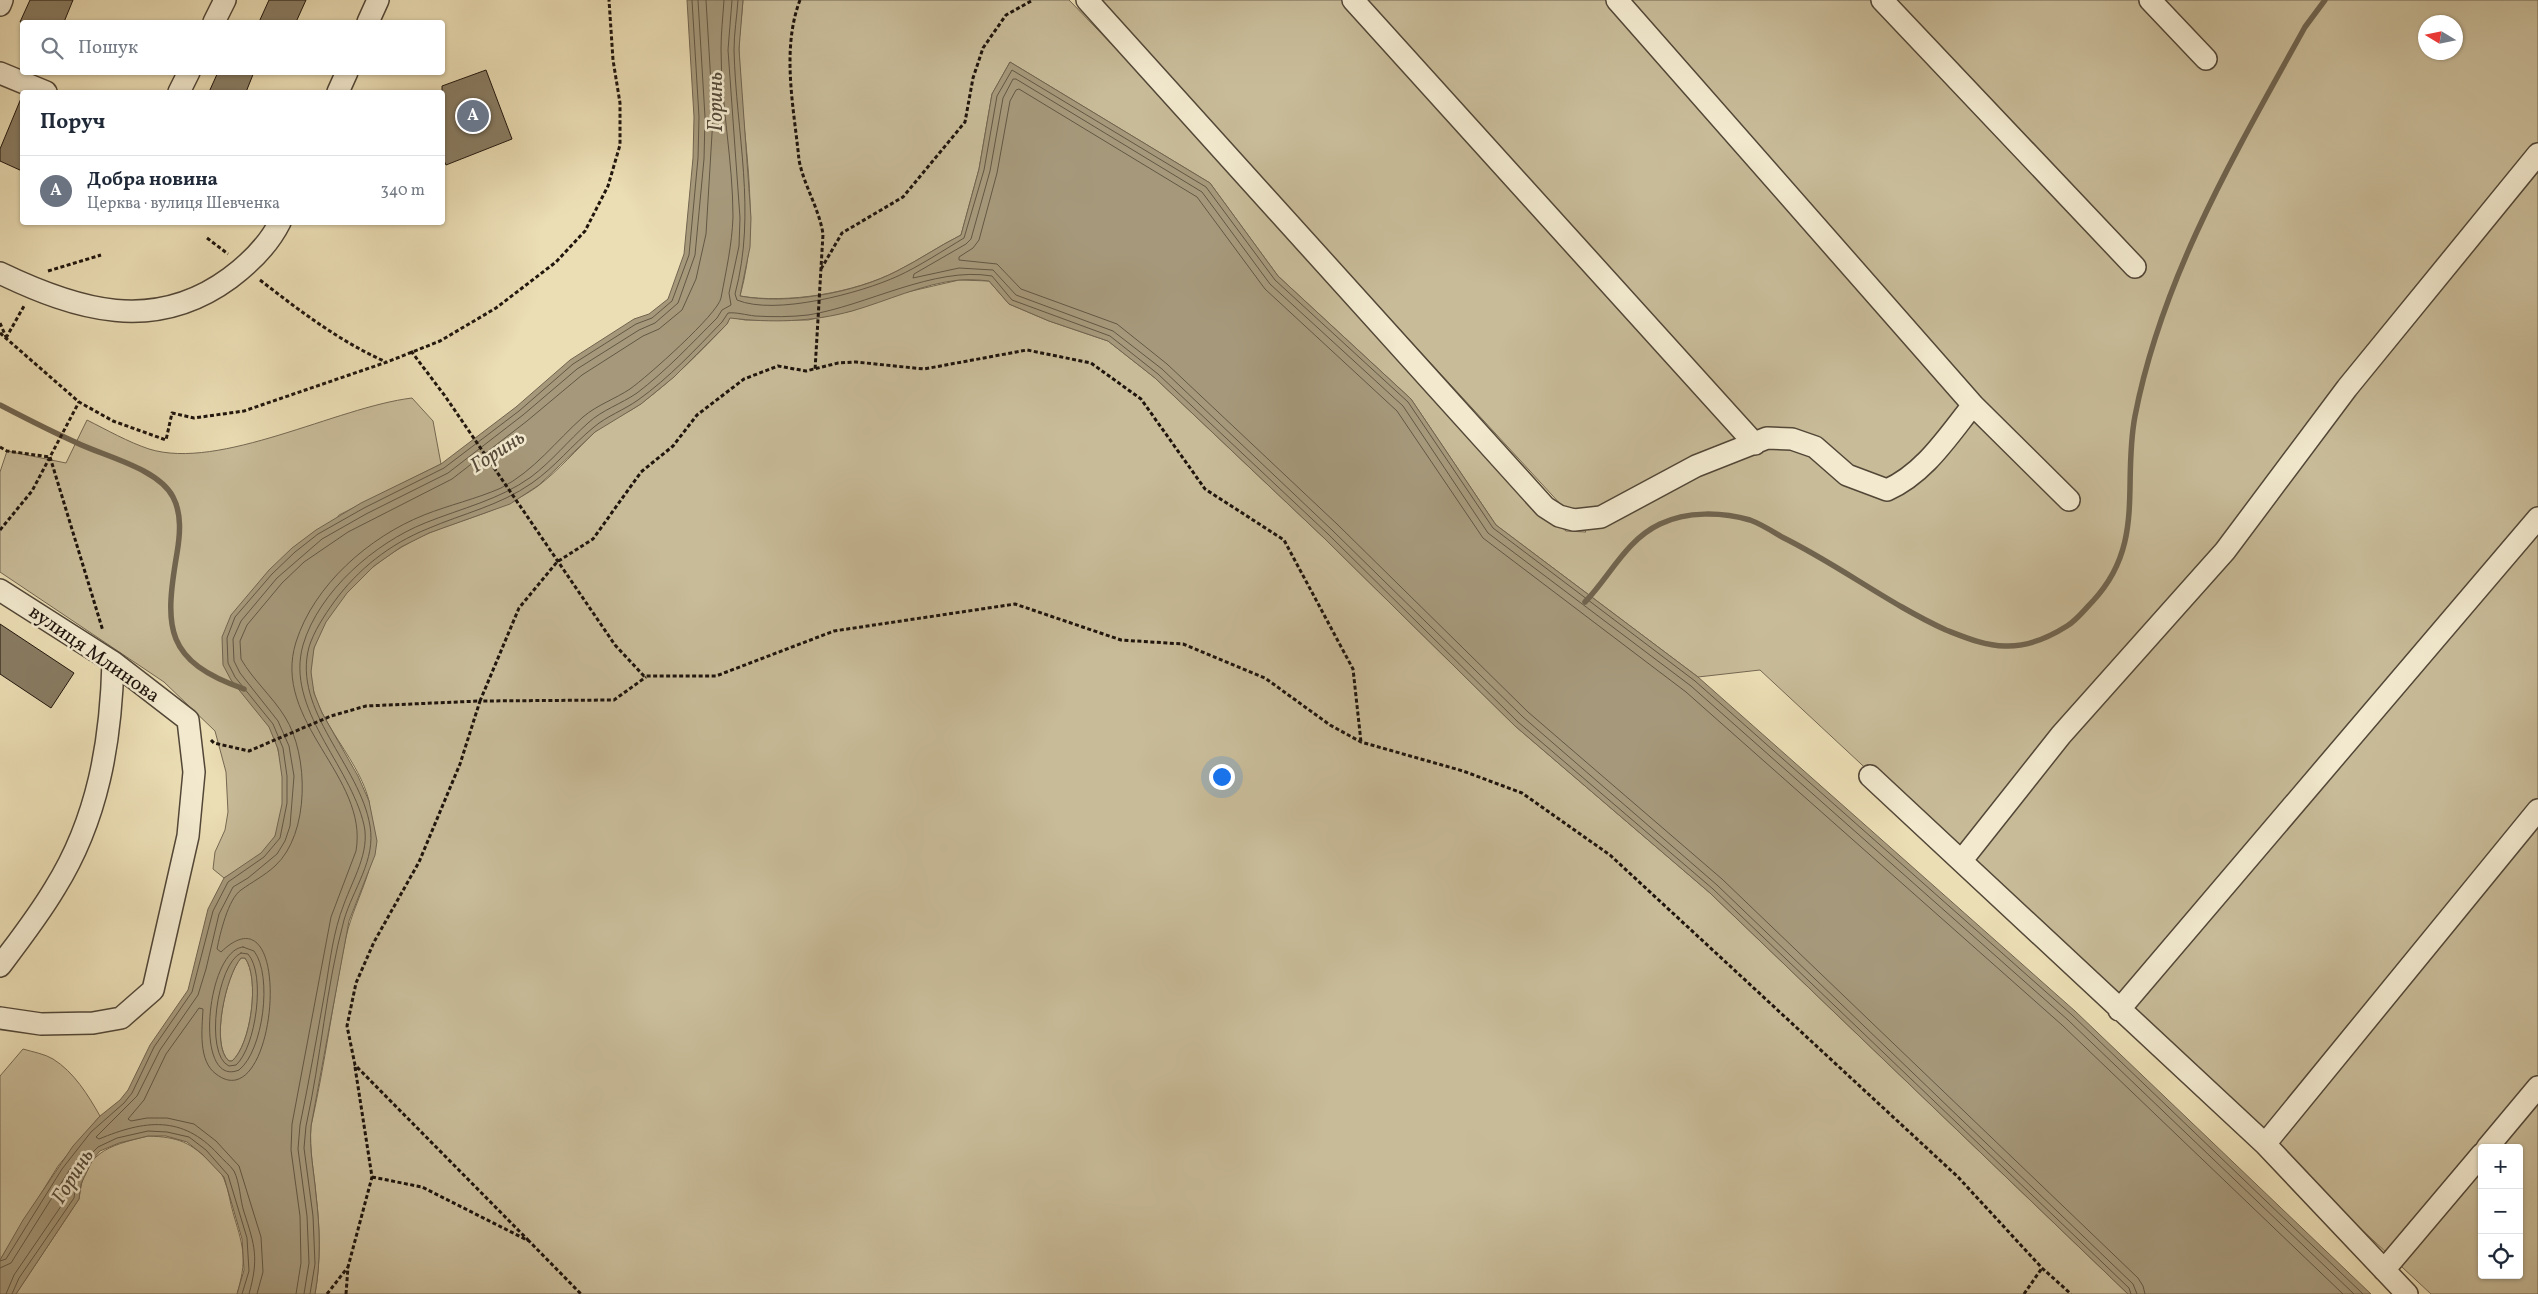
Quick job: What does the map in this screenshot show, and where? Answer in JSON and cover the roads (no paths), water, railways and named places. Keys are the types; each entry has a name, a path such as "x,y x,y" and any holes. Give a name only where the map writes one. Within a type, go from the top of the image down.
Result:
{"street":[{"path":"0,5 2,0"},
{"path":"215,20 224,0"},
{"path":"369,20 378,0"},
{"path":"1086,0 1545,507 1552,512 1574,520 1601,517 1696,466 1742,446 1755,444 1767,438 1792,439 1815,447 1847,475 1886,490 1903,483 1927,462 1973,404"},
{"path":"1353,0 1755,444"},
{"path":"1616,0 1973,404 2069,500"},
{"path":"1882,0 2134,267"},
{"path":"2150,0 2206,58"},
{"path":"0,73 41,90"},
{"path":"180,90 188,75"},
{"path":"339,90 346,75"},
{"path":"1962,860 2061,734 2225,551 2347,388 2538,154"},
{"path":"0,273 42,293 96,309 142,311 165,308 217,288 259,254 278,225"},
{"path":"2120,1010 2538,518"},
{"name":"вулиця Млинова","path":"0,590 113,662 188,720 194,772 188,836 153,990 121,1018 93,1023 41,1024 0,1018"},
{"path":"0,966 56,888 85,829 97,793 106,752 112,705 113,662"},
{"path":"1870,776 2265,1144 2407,1294"},
{"path":"2265,1144 2538,810"},
{"path":"2490,1144 2538,1087"},
{"path":"2384,1270 2478,1159"}],"water":[{"name":"Горинь","path":"687,0 743,0 739,49 751,218 750,247 740,296 778,299 799,298 841,291 880,279 961,235 979,169 992,94 1010,62 1210,183 1278,276 1411,399 1496,525 1698,677 2075,1011 2371,1294 2128,1294 1710,893 1515,726 1324,538 1155,378 1108,341 1049,321 1009,304 989,281 959,280 932,285 837,315 791,321 730,318 727,324 674,377 641,404 595,432 539,485 510,504 429,533 401,547 374,566 347,593 326,622 314,648 311,672 314,693 322,713 358,776 369,801 377,841 375,855 349,921 311,1126 311,1152 319,1232 319,1257 315,1294 237,1294 244,1270 242,1239 224,1177 202,1154 187,1142 166,1136 148,1136 119,1143 100,1151 93,1159 81,1184 79,1199 16,1294 0,1294 0,1260 23,1220 73,1146 100,1116 120,1100 128,1090 150,1045 188,990 208,909 224,878 261,853 275,836 282,804 282,777 278,749 269,727 231,680 223,665 222,637 231,615 269,570 292,548 316,530 361,503 441,464 516,407 570,360 634,319 649,314 668,299 684,254 693,158 694,117","holes":["241,958 245,958 250,968 252,980 251,1011 248,1027 239,1053 232,1061 229,1061 223,1053 221,1041 222,1010 235,967"]}],"waterway":[{"path":"1585,602 1619,559 1637,539 1648,531 1670,520 1693,515 1716,514 1750,520 1824,560 1925,620 1975,641 1997,646 2022,645 2045,638 2074,621 2093,601 2109,579 2120,558 2129,513 2135,416 2147,364 2163,313 2183,264 2228,167 2305,27 2325,0"},
{"path":"0,405 66,438 129,464 155,478 166,487 176,504 180,525 171,602 172,622 176,639 185,654 198,667 244,689"}],"place":[{"name":"Добра новина","path":"473,116"}]}
